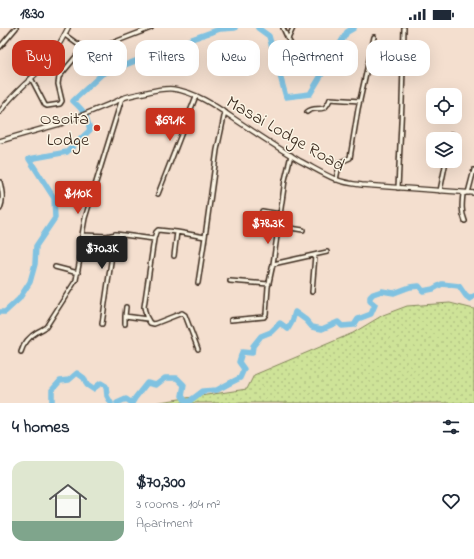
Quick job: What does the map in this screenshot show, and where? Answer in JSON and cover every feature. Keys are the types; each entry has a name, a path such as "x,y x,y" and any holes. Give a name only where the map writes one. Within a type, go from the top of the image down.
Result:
{"street":[{"path":"0,47 16,28"},
{"path":"0,112 15,94 42,68 65,35 68,28"},
{"path":"120,40 151,28"},
{"path":"283,28 288,39"},
{"path":"288,39 293,28"},
{"path":"398,188 404,28"},
{"path":"65,35 73,41"},
{"path":"336,180 338,163 350,158 360,101 374,38"},
{"path":"31,78 45,105 60,104 62,101 58,84 59,77 73,60"},
{"name":"Masai Lodge Road","path":"0,141 63,123 122,98 151,91 172,89 196,96 225,112 291,155 336,180 352,184 474,193"},
{"path":"158,194 196,96"},
{"path":"20,352 24,343 35,333 46,327 76,280 85,218 122,98"},
{"path":"307,112 312,108 324,108 330,99 360,101"},
{"path":"198,283 217,150 225,112"},
{"path":"231,320 264,317 266,314 269,284 285,180 291,155"},
{"path":"440,191 445,168"},
{"path":"464,221 462,205 463,194 467,193 474,170"},
{"path":"0,182 2,196 0,209"},
{"path":"262,211 280,214"},
{"path":"278,226 303,230"},
{"path":"147,319 144,308 156,232 158,230 205,237"},
{"path":"174,256 177,232"},
{"path":"82,235 98,236 115,234 154,239"},
{"path":"102,324 115,234"},
{"path":"273,264 327,252"},
{"path":"312,292 315,255"},
{"path":"55,267 78,273"},
{"path":"230,281 269,284"},
{"path":"124,324 126,307"},
{"path":"125,316 147,319 154,324 182,312 185,315 198,349"}],"green space":[{"path":"450,303 474,309 474,403 153,403 247,389 254,375 353,333 383,315 407,306"}],"waterway":[{"path":"0,312 5,312 19,299 30,282 35,264 36,246 55,218 54,198 29,159 67,152 90,130 84,114 73,101 102,74 220,29 235,28"},
{"path":"258,28 269,36 286,97 310,94 347,32 354,28"},
{"path":"117,403 126,399 132,403 147,383 156,385 165,378 177,378 184,385 182,396 187,403 203,391 217,390 240,378 244,369 239,362 242,352 252,353 253,346 261,336 271,332 280,323 288,329 295,312 306,320 312,327 322,329 338,322 342,326 354,325 358,319 371,314 375,305 370,301 370,297 373,294 382,291 394,293 410,287 419,286 423,291 433,289 442,284 459,286 470,299 474,296"},
{"path":"52,403 52,390 60,381 69,380 77,373 84,378 87,385 93,389 101,383 106,386 107,396 111,403"}],"place":[{"name":"Osoita Lodge","path":"97,128"}]}
